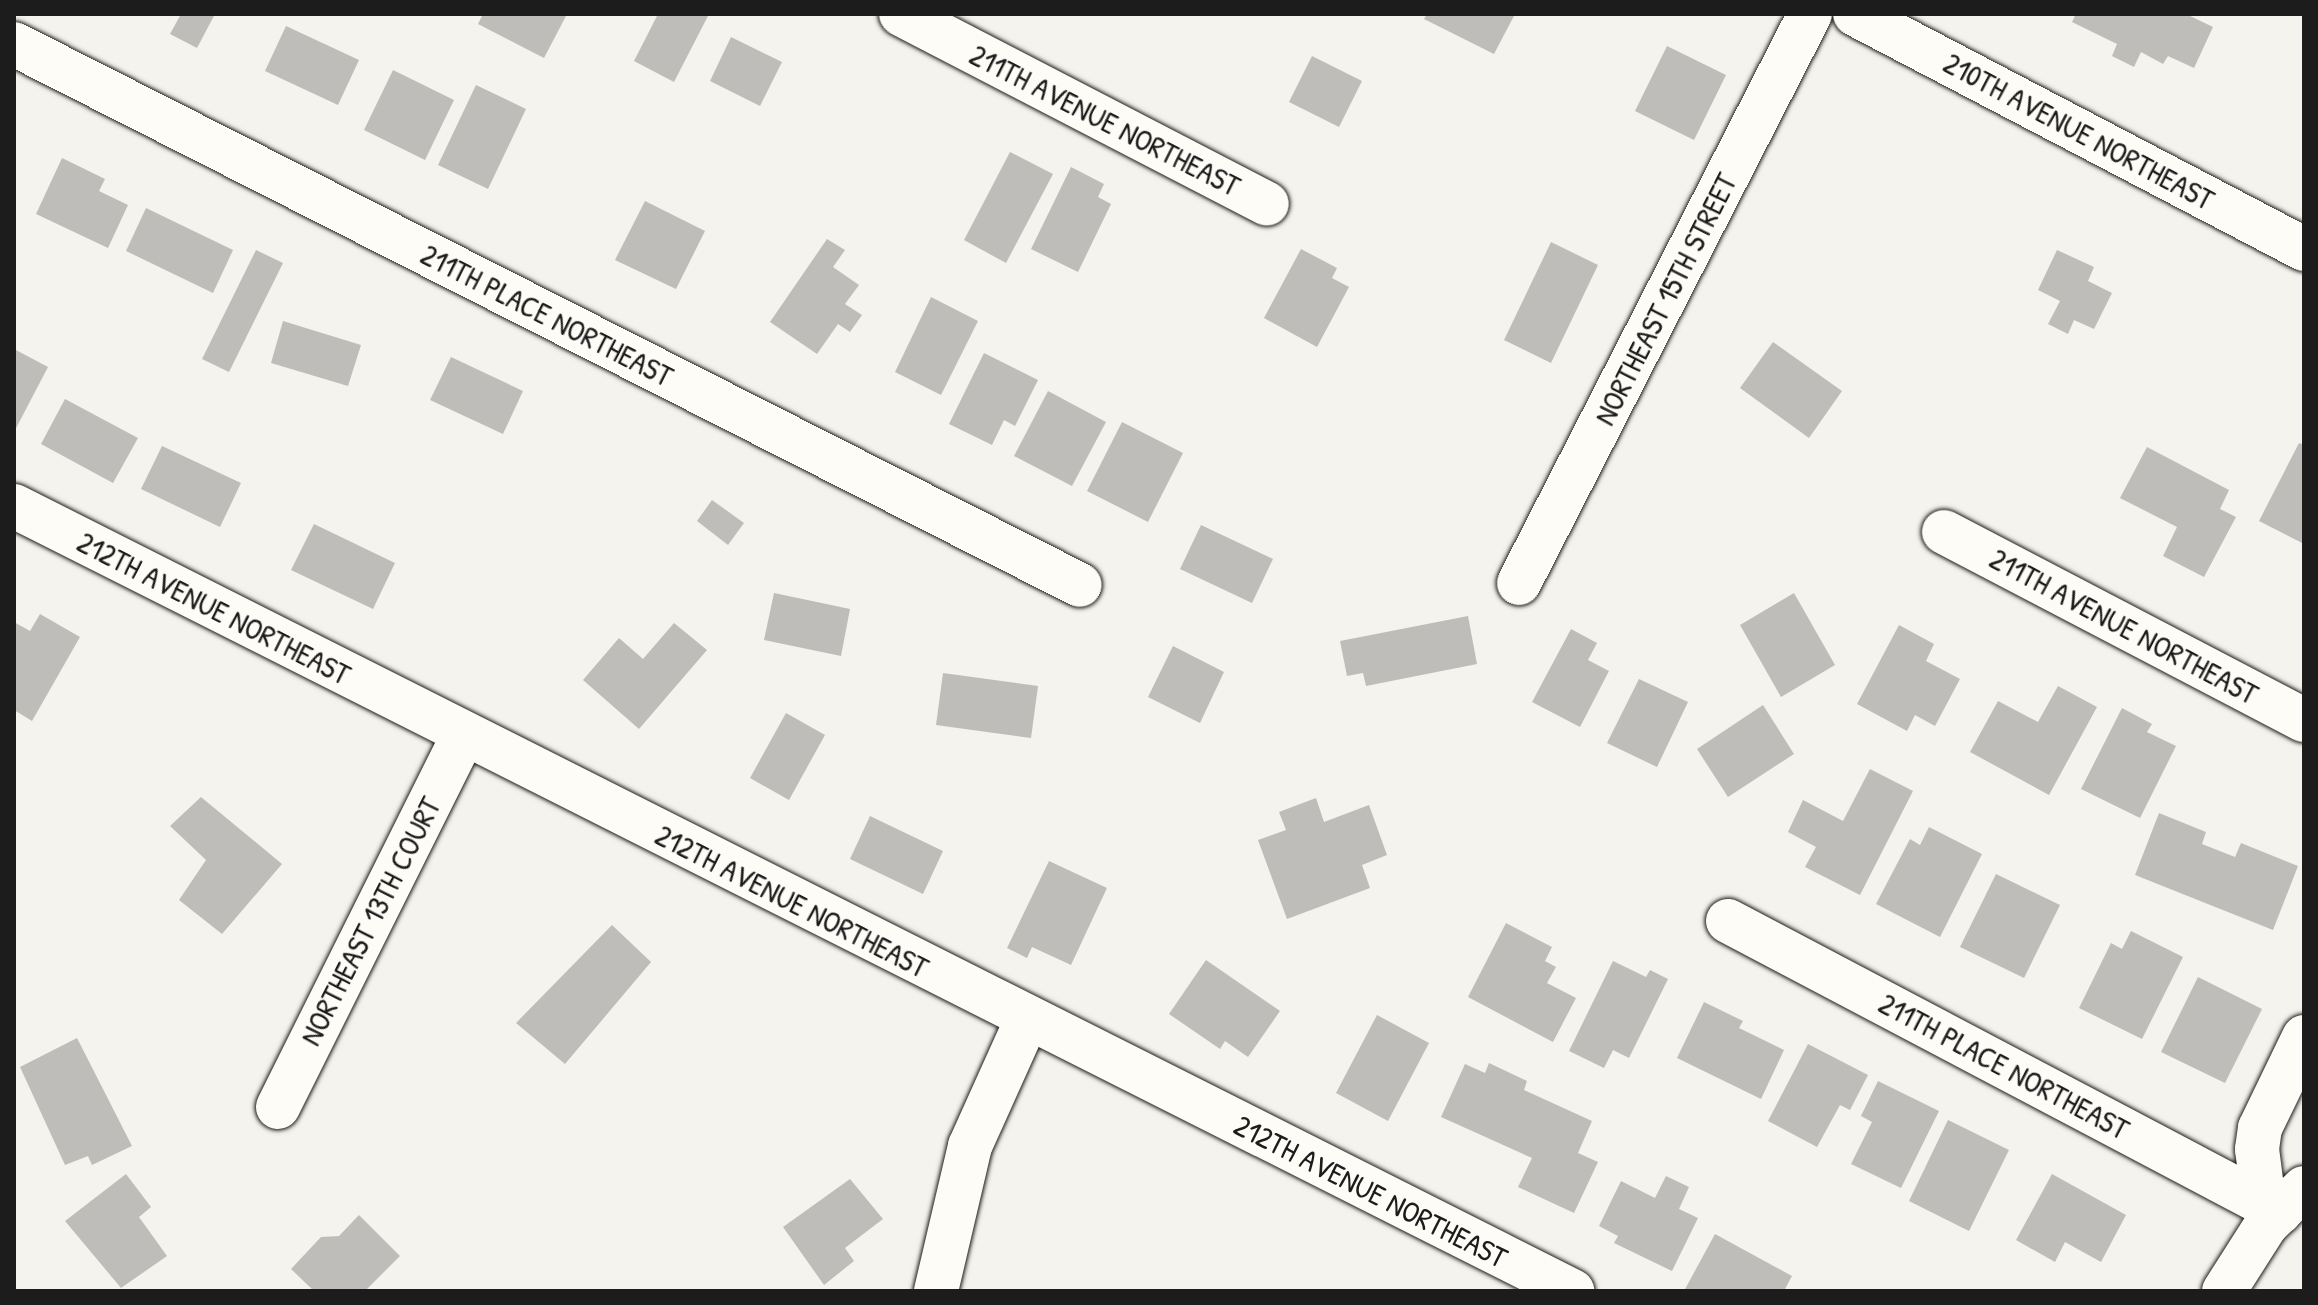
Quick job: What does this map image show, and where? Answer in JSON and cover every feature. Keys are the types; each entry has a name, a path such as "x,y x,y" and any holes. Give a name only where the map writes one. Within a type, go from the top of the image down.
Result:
{"street":[{"name":"211TH AVENUE NORTHEAST","path":"901,14 1267,204"},
{"name":"NORTHEAST 15TH STREET","path":"1519,583 1810,14"},
{"name":"210TH AVENUE NORTHEAST","path":"1855,14 2304,249"},
{"name":"211TH PLACE NORTHEAST","path":"14,44 1080,585"},
{"name":"212TH AVENUE NORTHEAST","path":"14,506 463,736 1572,1291"},
{"name":"211TH AVENUE NORTHEAST","path":"1944,532 2304,720"},
{"name":"NORTHEAST 13TH COURT","path":"278,1107 463,736"},
{"name":"211TH PLACE NORTHEAST","path":"1728,921 2278,1207"},
{"path":"936,1291 970,1146 1027,1019"},
{"path":"2224,1291 2278,1207 2257,1149 2260,1128 2304,1037"}],"building":[{"path":"181,14 215,14 197,48 170,34"},
{"path":"483,14 567,14 544,58 478,24"},
{"path":"658,14 709,14 674,82 634,61"},
{"path":"1427,14 1515,14 1494,54 1424,19"},
{"path":"2076,14 2186,14 2213,27 2194,68 2168,56 2163,64 2141,52 2134,67 2112,56 2117,44 2072,22"},
{"path":"286,26 359,60 338,105 265,71"},
{"path":"731,37 782,62 760,106 710,81"},
{"path":"1667,46 1726,75 1694,140 1635,111"},
{"path":"1312,56 1362,81 1339,127 1289,102"},
{"path":"393,70 454,100 425,160 364,130"},
{"path":"476,85 526,109 488,189 438,165"},
{"path":"1010,152 1053,174 1006,263 964,240"},
{"path":"62,158 105,179 99,191 128,205 108,248 36,214"},
{"path":"1071,167 1104,184 1098,197 1111,204 1078,272 1031,249"},
{"path":"645,201 705,231 676,289 615,260"},
{"path":"146,208 233,250 213,293 126,251"},
{"path":"827,239 845,250 833,267 859,285 845,304 862,315 850,332 838,324 817,354 770,322"},
{"path":"1551,242 1598,265 1551,363 1504,340"},
{"path":"1301,249 1337,268 1332,278 1349,287 1317,347 1264,318"},
{"path":"256,250 283,263 229,372 202,359"},
{"path":"2057,250 2094,267 2088,281 2112,293 2094,329 2074,320 2068,334 2048,324 2060,301 2038,290"},
{"path":"931,297 978,321 941,395 895,372"},
{"path":"283,321 361,345 348,386 271,363"},
{"path":"1773,342 1842,391 1809,438 1740,388"},
{"path":"14,349 48,367 14,432"},
{"path":"984,353 1038,380 1015,426 1004,420 992,445 949,424"},
{"path":"451,357 523,391 503,434 430,400"},
{"path":"1048,391 1106,422 1072,486 1014,456"},
{"path":"65,399 138,438 113,483 41,444"},
{"path":"1122,422 1183,453 1148,522 1087,491"},
{"path":"2299,443 2304,445 2304,544 2259,521"},
{"path":"162,446 241,483 220,527 141,489"},
{"path":"2147,447 2229,490 2220,509 2236,517 2204,577 2163,556 2177,527 2120,498"},
{"path":"712,500 744,523 728,545 697,521"},
{"path":"314,524 395,563 373,609 291,570"},
{"path":"1201,525 1273,559 1252,603 1180,569"},
{"path":"774,593 850,609 841,656 764,640"},
{"path":"1794,593 1835,665 1781,697 1740,625"},
{"path":"40,614 80,637 32,721 14,710 14,622 30,631"},
{"path":"1468,616 1477,664 1366,686 1363,673 1347,676 1340,641"},
{"path":"674,623 707,650 639,729 583,680 619,638 643,659"},
{"path":"1899,625 1934,644 1926,661 1960,679 1935,726 1915,715 1907,731 1857,704"},
{"path":"1571,629 1597,643 1588,660 1609,671 1580,727 1532,702"},
{"path":"1173,646 1224,672 1200,723 1148,697"},
{"path":"943,673 1038,686 1031,738 936,725"},
{"path":"1639,679 1688,702 1657,767 1607,743"},
{"path":"2058,686 2097,707 2049,795 1970,752 1998,701 2038,722"},
{"path":"1763,705 1794,754 1728,797 1697,749"},
{"path":"2122,708 2152,724 2147,732 2176,746 2140,818 2081,789"},
{"path":"786,713 825,735 789,800 750,778"},
{"path":"1870,769 1913,791 1860,895 1805,867 1816,847 1788,832 1803,800 1843,821"},
{"path":"201,797 282,864 222,934 179,900 206,860 170,826"},
{"path":"1316,798 1324,822 1369,805 1387,855 1362,865 1370,888 1287,919 1258,840 1286,830 1279,812"},
{"path":"2159,813 2206,832 2202,844 2235,857 2241,843 2298,866 2273,930 2135,875"},
{"path":"870,816 943,851 923,894 850,859"},
{"path":"1929,827 1982,854 1940,937 1876,904 1910,839 1920,845"},
{"path":"1049,861 1107,888 1071,965 1032,947 1027,958 1007,948"},
{"path":"1996,874 2060,905 2024,978 1960,947"},
{"path":"1506,923 1552,947 1545,961 1556,967 1547,983 1576,998 1553,1042 1468,997"},
{"path":"612,925 651,962 565,1064 516,1023"},
{"path":"2131,931 2183,957 2142,1039 2079,1008 2111,943 2122,949"},
{"path":"1206,960 1280,1011 1248,1057 1225,1041 1220,1049 1169,1014"},
{"path":"1613,961 1646,977 1650,970 1668,979 1629,1058 1613,1050 1604,1068 1569,1051"},
{"path":"2198,977 2262,1009 2225,1083 2161,1052"},
{"path":"1704,1002 1743,1021 1739,1028 1784,1050 1761,1099 1677,1058"},
{"path":"1377,1015 1429,1043 1388,1121 1336,1093"},
{"path":"77,1038 132,1146 92,1165 88,1156 65,1165 20,1067"},
{"path":"1808,1044 1868,1075 1850,1110 1840,1105 1817,1147 1768,1121"},
{"path":"1489,1063 1527,1081 1524,1090 1592,1121 1578,1153 1598,1162 1574,1213 1518,1187 1532,1158 1441,1117 1465,1064 1485,1073"},
{"path":"1878,1081 1939,1111 1901,1188 1851,1164 1872,1122 1861,1116"},
{"path":"1948,1120 2009,1150 1969,1231 1909,1201"},
{"path":"126,1174 151,1207 139,1217 167,1256 121,1288 65,1221"},
{"path":"2052,1174 2126,1215 2101,1262 2065,1242 2055,1262 2016,1240"},
{"path":"1666,1176 1689,1187 1679,1209 1698,1218 1672,1271 1614,1243 1618,1236 1599,1226 1621,1181 1655,1198"},
{"path":"850,1179 883,1219 845,1248 854,1261 824,1285 783,1227"},
{"path":"359,1215 400,1256 365,1291 314,1291 291,1269 321,1237 339,1236"},
{"path":"1715,1234 1792,1276 1784,1291 1684,1291"}]}
